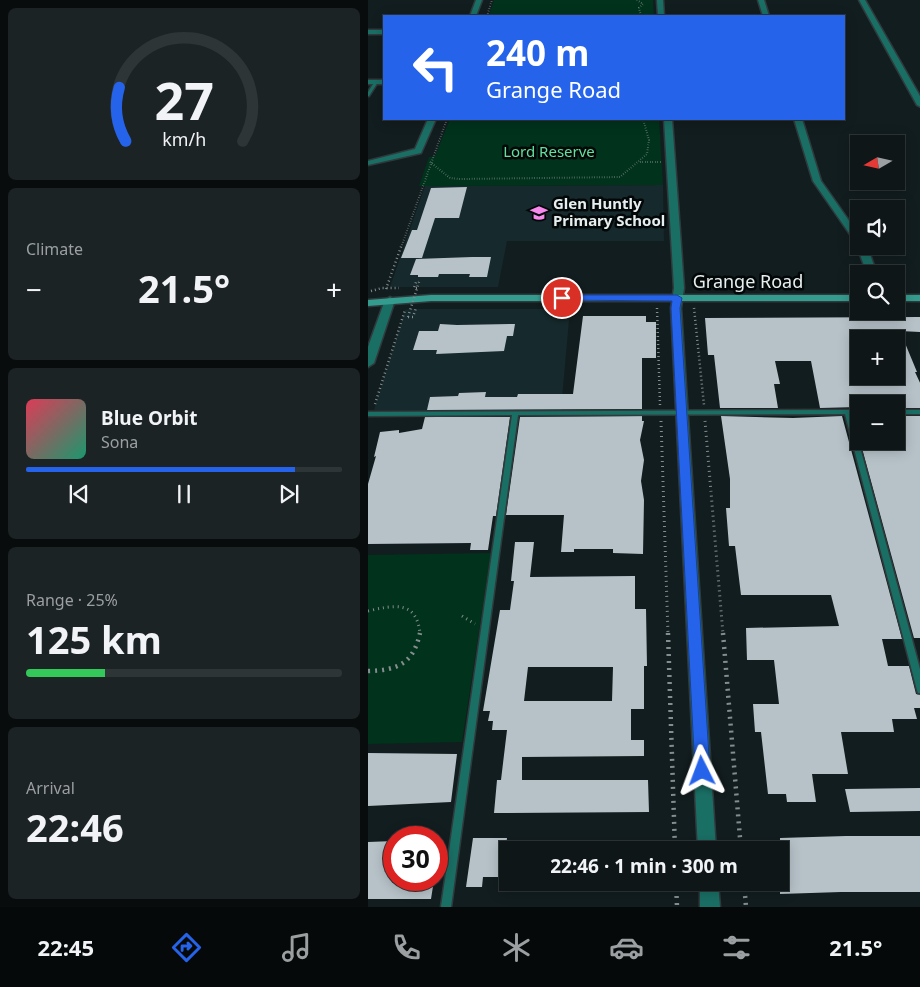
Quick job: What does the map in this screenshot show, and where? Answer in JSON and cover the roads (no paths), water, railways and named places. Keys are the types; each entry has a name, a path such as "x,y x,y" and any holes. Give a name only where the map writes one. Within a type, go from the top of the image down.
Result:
{"main road":[{"name":"Grange Road","path":"379,302 432,298 850,298"},
{"path":"905,298 920,298"}],"street":[{"path":"473,15 479,0"},
{"path":"660,0 661,15"},
{"path":"760,0 766,15"},
{"path":"862,0 920,105"},
{"path":"368,32 383,32"},
{"path":"368,82 380,82"},
{"path":"368,163 418,152 432,120"},
{"path":"668,120 679,288 676,308 706,841"},
{"path":"798,120 817,181 850,228"},
{"path":"368,363 377,335 379,302"},
{"path":"709,891 710,907"}],"lane":[{"path":"368,96 380,82"},
{"path":"370,414 847,412 920,690"},
{"path":"905,412 920,412"},
{"path":"446,907 515,414"}],"place":[{"name":"Glen Huntly Primary School","path":"539,213"}],"park label":[{"name":"Lord Reserve","path":"549,152"}]}
